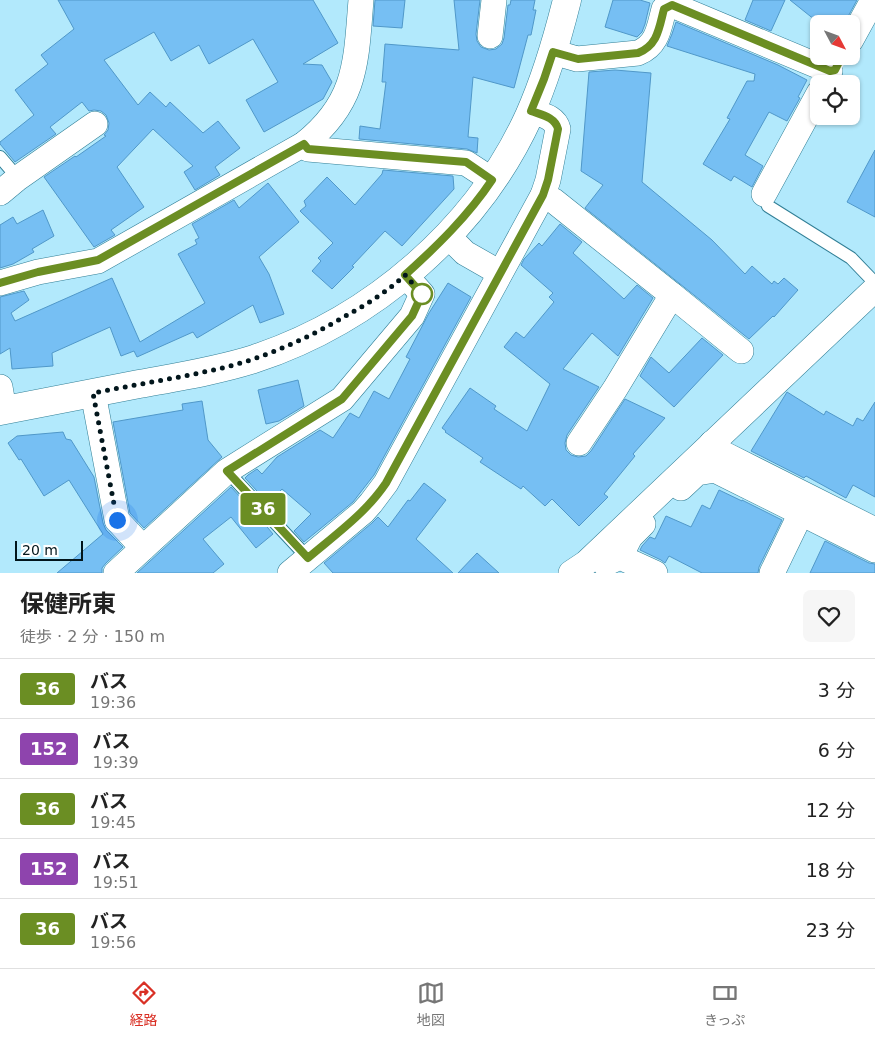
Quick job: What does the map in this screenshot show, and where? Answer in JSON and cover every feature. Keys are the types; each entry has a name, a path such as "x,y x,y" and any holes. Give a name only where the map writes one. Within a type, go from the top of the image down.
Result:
{"street":[{"path":"0,283 38,272 98,260 304,144 317,134 337,110 350,83 357,52 361,0"},
{"path":"490,36 494,0"},
{"path":"1,403 93,393 214,370 293,344 331,326 359,308 405,275 431,252 460,222 492,180 531,111 553,52 567,0"},
{"path":"860,24 873,0"},
{"path":"553,52 578,59 638,53 646,50 656,38 664,9 672,5 832,70"},
{"path":"764,194 810,110"},
{"path":"299,565 363,512 386,483 543,195 548,180 558,129 557,123 551,119 531,111"},
{"path":"9,186 95,124"},
{"path":"304,144 308,149 466,162 492,180"},
{"path":"543,195 741,351"},
{"path":"447,236 465,253 500,273"},
{"path":"116,573 227,471 342,399 412,316 422,294 405,275"},
{"path":"571,573 586,563 875,289"},
{"path":"579,443 615,389 672,295"},
{"path":"93,393 117,520 143,548"},
{"path":"712,443 722,454 875,530"},
{"path":"592,573 620,557 630,537 697,473 715,470 875,550"},
{"path":"772,573 801,513"},
{"path":"620,557 655,573"}],"lane":[{"path":"0,157 9,186"},
{"path":"764,194 768,206 851,258 875,283"},
{"path":"227,471 299,565"}],"building":[{"path":"58,0 313,0 338,43 303,64 322,65 332,82 323,99 264,132 246,100 278,82 253,39 209,64 199,45 171,61 154,32 104,60 138,105 150,92 166,107 170,102 203,133 218,121 240,148 215,167 220,175 195,190 184,172 193,166 153,129 117,167 144,207 111,230 115,235 94,247 44,177 106,136 104,135 108,130 109,123 106,115 101,111 89,111 82,102 50,127 56,134 15,162 0,144 0,142 34,115 15,90 48,64 41,55 74,29"},
{"path":"375,0 405,0 402,28 373,26"},
{"path":"454,0 480,0 476,34 477,41 481,47 489,50 496,49 502,44 508,5 510,5 511,0 535,0 533,10 536,10 531,35 528,35 514,88 473,77 468,137 478,138 477,153 467,149 359,139 360,126 380,129 386,82 382,82 385,44 459,50"},
{"path":"613,0 640,0 650,3 642,32 637,37 605,27"},
{"path":"753,0 785,0 771,31 745,20"},
{"path":"790,0 857,0 849,15 810,16"},
{"path":"676,22 778,65 807,80 798,97 800,98 787,121 769,112 745,155 763,166 752,187 734,176 731,181 703,164 730,119 727,118 747,81 754,81 755,74 667,46"},
{"path":"615,70 651,73 642,182 712,240 745,274 752,266 772,284 774,281 778,284 784,278 798,290 774,317 749,339 585,208 603,185 581,171 589,72"},
{"path":"875,150 875,217 847,202"},
{"path":"383,170 453,176 454,189 402,246 385,231 332,289 312,271 321,261 318,258 333,243 300,211 306,206 304,201 327,177 355,205 382,174"},
{"path":"268,183 299,222 259,257 269,274 284,314 260,323 253,305 197,338 193,332 137,357 134,351 121,356 110,327 52,353 53,366 12,369 10,348 0,354 0,297 24,291 29,300 11,313 15,321 112,278 140,342 205,303 178,254 197,244 195,240 199,238 192,224 234,200 239,208"},
{"path":"43,210 54,236 32,249 34,252 13,264 0,268 0,225 13,217 17,224"},
{"path":"560,224 582,242 573,253 624,299 637,285 653,298 618,356 592,333 563,369 599,387 567,435 566,450 571,455 578,457 586,456 625,399 665,418 633,454 635,456 604,494 608,497 579,526 552,499 545,506 523,486 521,489 480,462 483,458 442,428 470,388 496,406 494,409 527,431 550,384 504,347 516,332 524,338 554,302 549,297 553,293 521,265 539,243 542,246"},
{"path":"448,283 471,297 374,475 353,502 304,542 294,531 311,514 282,489 268,503 245,478 257,469 262,474 277,457 320,430 333,438 350,413 359,418 374,391 389,399 410,359 406,357 429,313"},
{"path":"702,338 723,355 674,407 640,376 651,357 669,373"},
{"path":"298,380 304,406 279,421 266,424 258,390"},
{"path":"787,392 824,415 826,411 853,426 857,418 863,421 875,402 875,497 853,485 846,498 806,476 804,478 751,451"},
{"path":"202,401 208,440 222,457 144,528 130,513 113,422 183,410 182,404"},
{"path":"63,432 66,439 71,440 94,477 106,530 123,547 106,563 102,568 102,573 57,573 103,534 69,480 44,496 21,459 19,460 8,443 17,436"},
{"path":"424,483 446,500 416,539 453,573 333,573 324,563 378,517 388,527 408,500 410,501"},
{"path":"231,487 273,534 256,548 231,517 203,539 224,564 213,573 137,573"},
{"path":"719,490 782,520 759,567 758,573 702,573 669,556 665,563 640,550 650,537 655,539 666,516 691,527 702,505 710,509"},
{"path":"825,541 869,563 875,564 875,573 810,573"},
{"path":"477,553 499,573 458,573"}],"bus line":[{"name":"36","path":"0,283 38,272 98,260 304,144 308,149 466,162 492,180 460,222 405,275 422,294 412,316 342,399 227,471 308,558 363,512 386,483 543,195 548,180 558,129 557,123 531,111 553,52 578,59 638,53 646,50 656,38 664,9 672,5 810,63"},
{"name":"36","path":"816,65 830,71 835,70 838,65"}],"route":[{"path":"117,520 93,393 214,370 293,344 331,326 366,304 405,275 422,294"}]}
